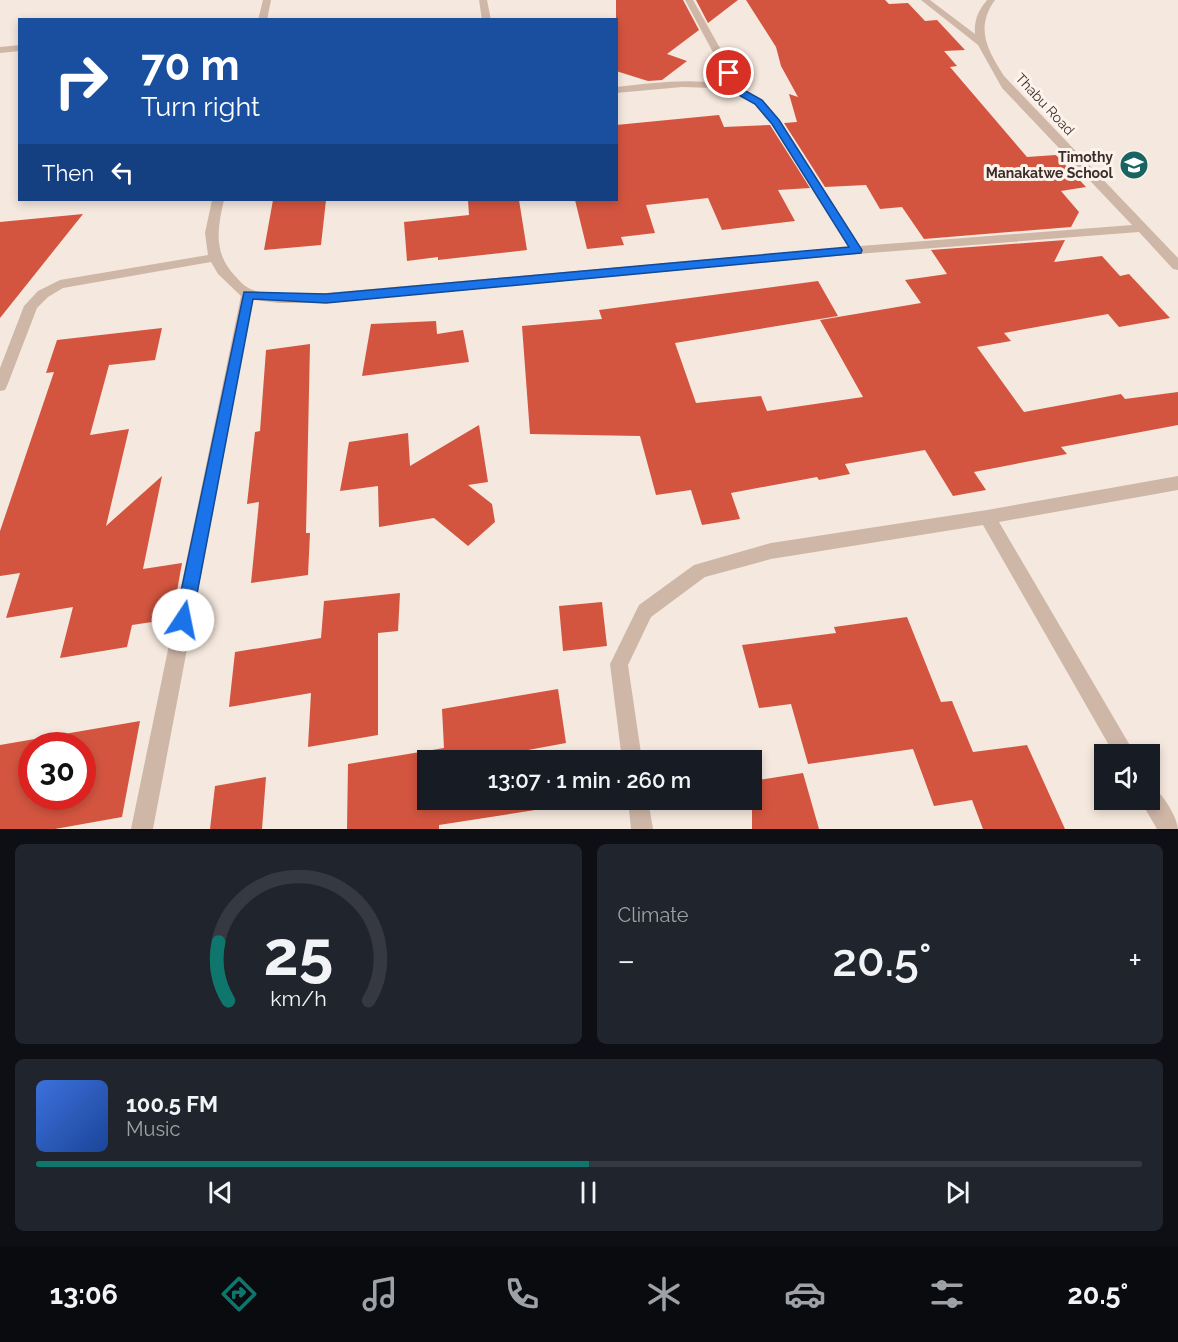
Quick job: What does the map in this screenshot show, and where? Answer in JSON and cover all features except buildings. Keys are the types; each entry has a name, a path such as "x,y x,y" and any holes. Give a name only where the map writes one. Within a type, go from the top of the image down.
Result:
{"street":[{"path":"262,18 267,0"},
{"path":"483,0 487,18"},
{"path":"689,0 739,91"},
{"path":"926,0 982,44"},
{"name":"Thabu Road","path":"991,0 979,17 982,44 987,58 1006,86 1178,266"},
{"path":"0,50 18,48"},
{"path":"618,90 682,84 712,85 739,91 759,102 776,122 856,250"},
{"path":"218,201 210,231 213,258 230,279 248,294 326,298 856,250 1142,228"},
{"path":"0,386 31,306 43,294 60,284 213,258"},
{"path":"142,829 248,294"},
{"path":"631,750 619,664 645,611 700,571 771,551 987,517 1178,483"},
{"path":"987,517 1119,744"},
{"path":"639,810 642,829"},
{"path":"1158,810 1169,829"}],"place":[{"name":"Timothy Manakatwe School","path":"1134,165"}],"route":[{"path":"183,620 248,294 283,298 326,298 856,250 776,122 759,102 739,91 729,73"}]}
